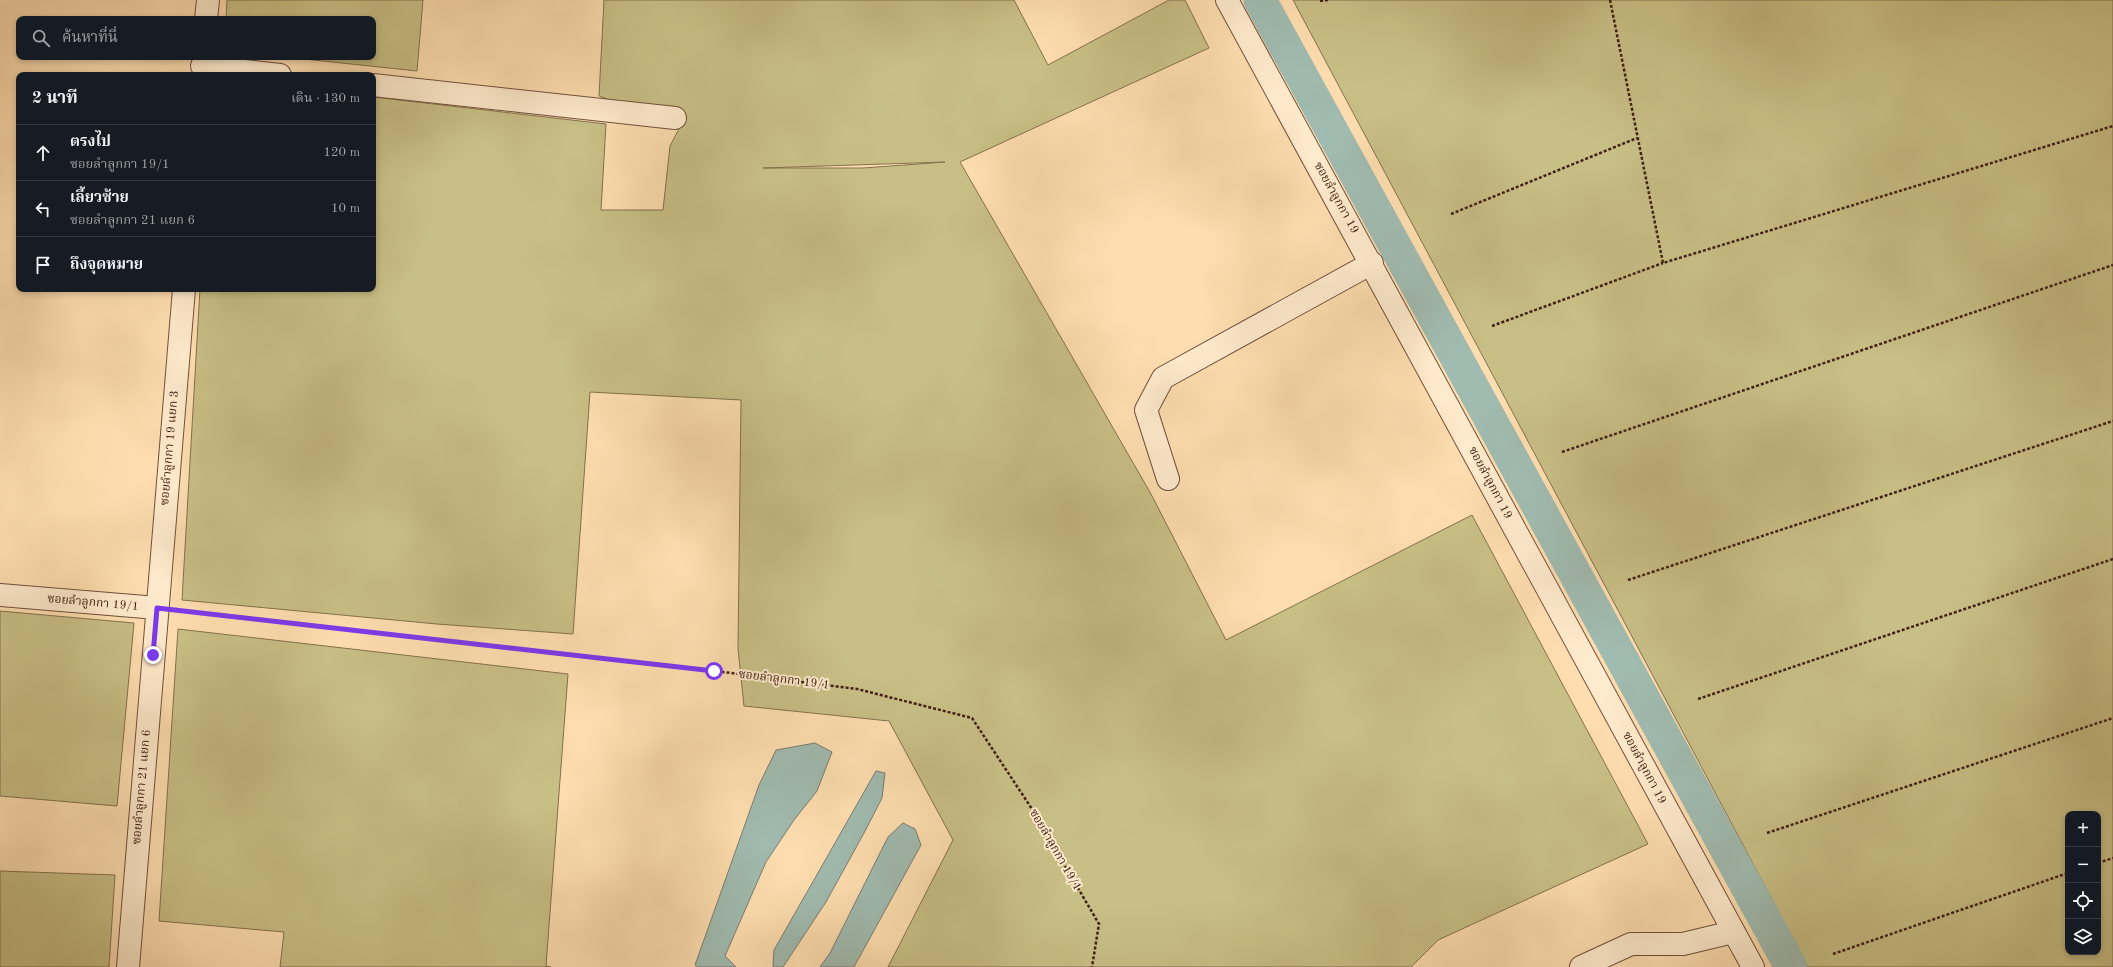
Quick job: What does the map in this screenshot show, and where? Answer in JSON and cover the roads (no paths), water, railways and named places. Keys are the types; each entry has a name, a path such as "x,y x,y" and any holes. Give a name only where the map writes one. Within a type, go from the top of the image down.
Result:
{"street":[{"path":"206,16 208,0"},
{"name":"ซอยลำลูกกา 19","path":"1227,0 1372,263 1753,967"},
{"path":"202,66 254,72"},
{"path":"376,85 675,118"},
{"path":"1168,479 1146,410 1163,378 1372,263"},
{"name":"ซอยลำลูกกา 19 แยก 3","path":"157,608 184,292"},
{"name":"ซอยลำลูกกา 19/1","path":"0,595 157,608"},
{"name":"ซอยลำลูกกา 21 แยก 6","path":"128,967 157,608"},
{"path":"1582,967 1631,944 1683,944 1733,932"}],"waterway":[{"path":"1260,0 1791,967"}]}
